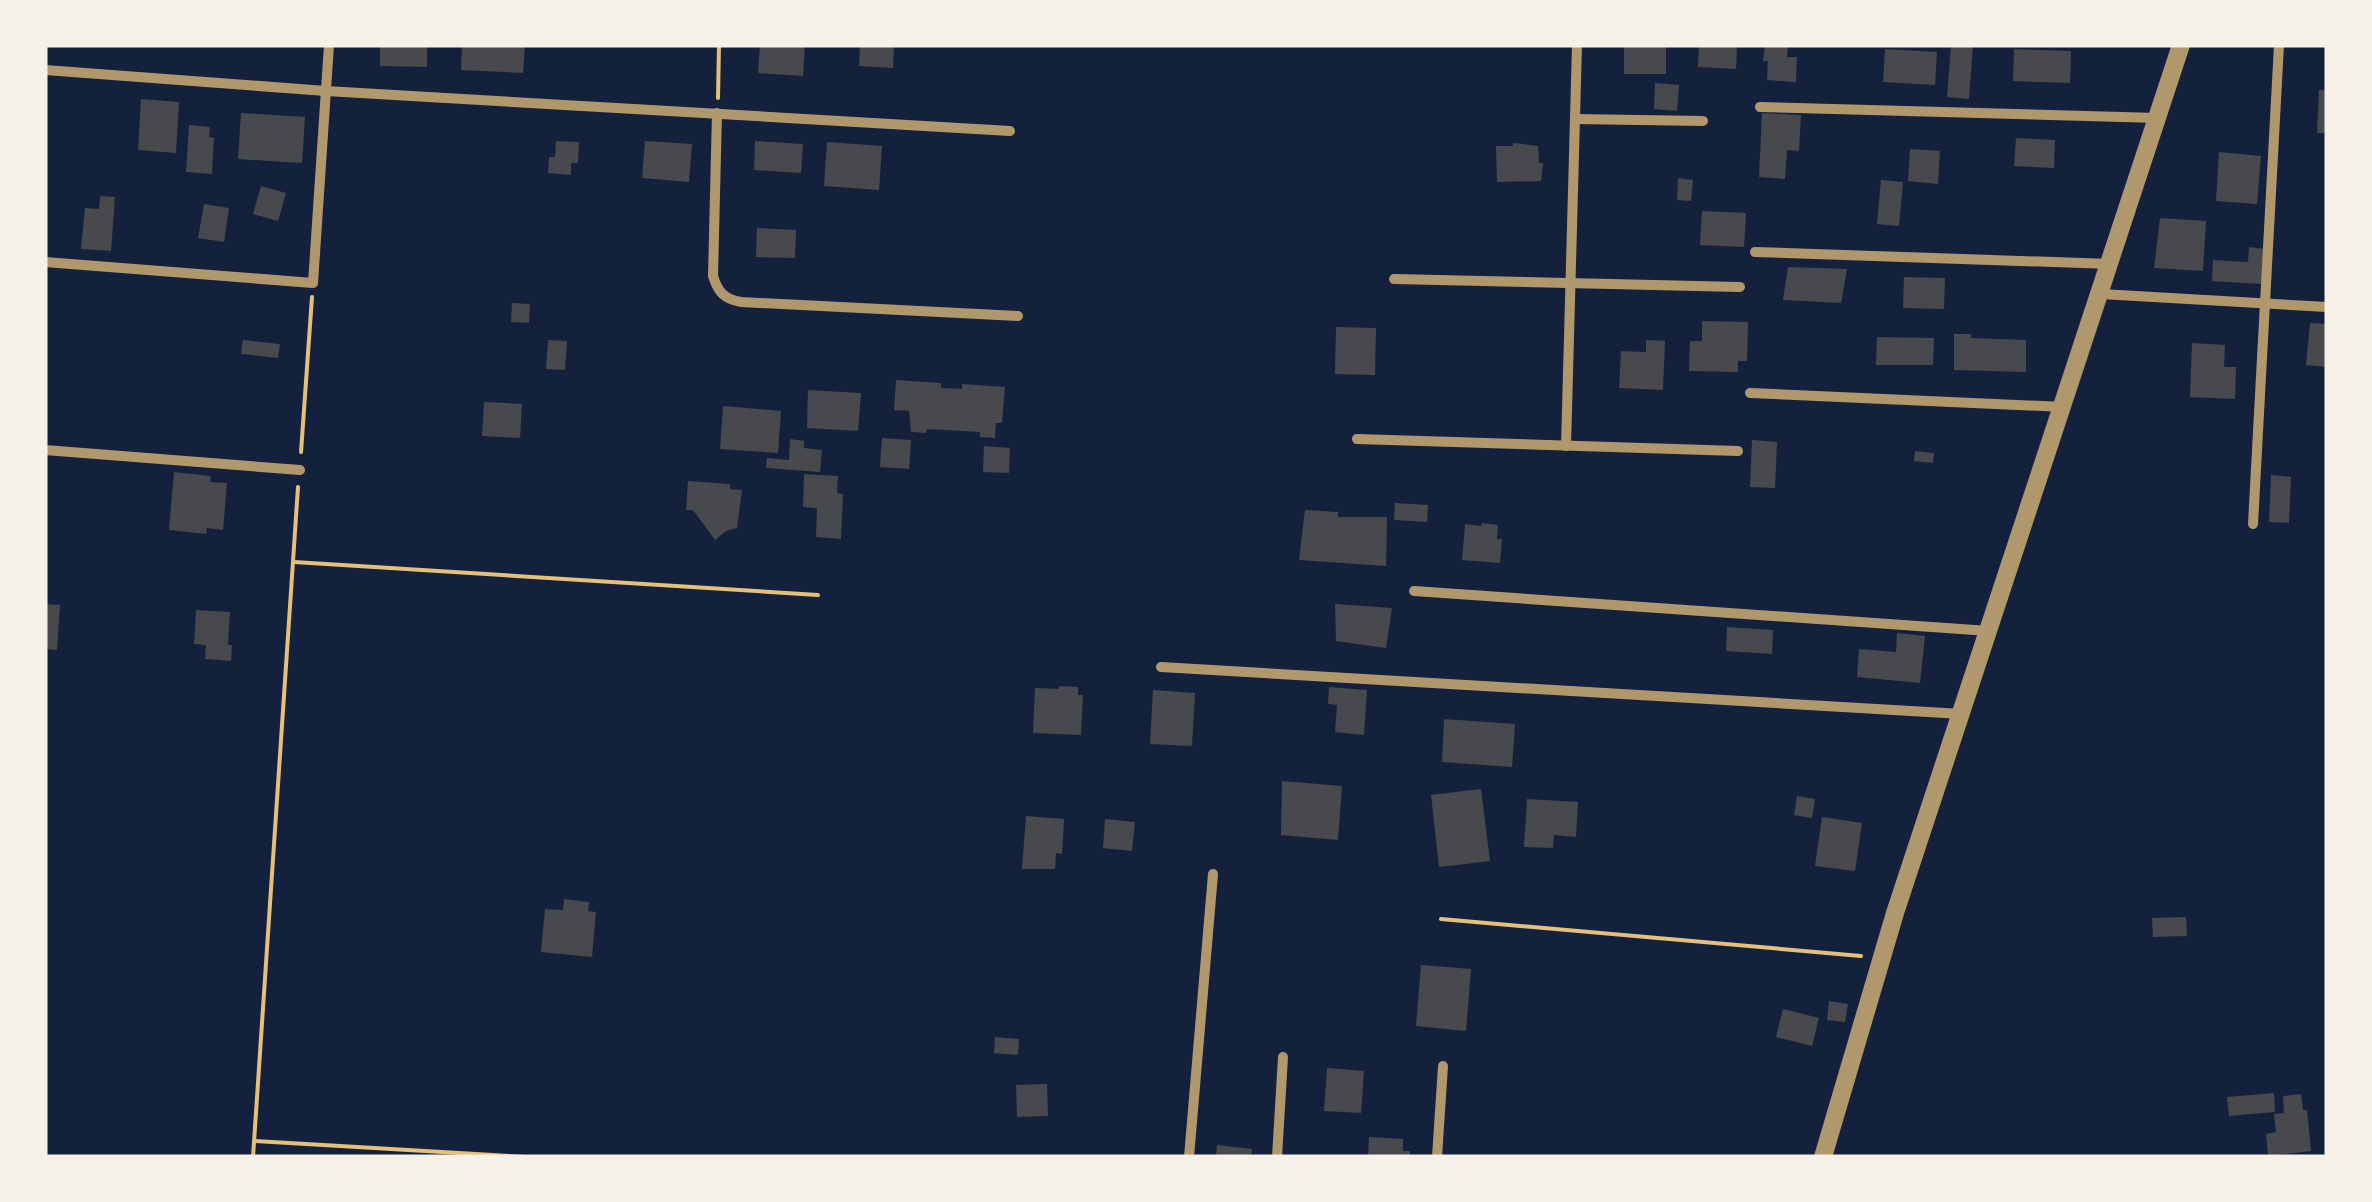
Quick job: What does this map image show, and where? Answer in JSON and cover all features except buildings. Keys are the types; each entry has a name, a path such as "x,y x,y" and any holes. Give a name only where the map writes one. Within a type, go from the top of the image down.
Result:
{"street":[{"path":"45,262 314,283 330,45"},
{"path":"1566,446 1578,45"},
{"path":"1823,1157 1881,958 2181,45"},
{"path":"2253,524 2279,45"},
{"path":"45,70 326,91 1010,131"},
{"path":"1760,107 2158,118"},
{"path":"718,113 713,276 726,298 741,302 1018,316"},
{"path":"1575,119 1702,121"},
{"path":"1755,252 2111,264"},
{"path":"1394,279 1740,288"},
{"path":"2101,294 2327,307"},
{"path":"1750,393 2063,406"},
{"path":"1356,439 1738,451"},
{"path":"45,450 300,470"},
{"path":"1414,591 1989,630"},
{"path":"1160,667 1962,714"},
{"path":"1189,1157 1212,874"},
{"path":"1278,1157 1284,1056"},
{"path":"1437,1157 1442,1066"}],"path":[{"path":"718,113 720,45"},
{"path":"252,1157 314,283"},
{"path":"293,562 818,595"},
{"path":"1442,919 1881,958"},
{"path":"254,1141 525,1157"}]}
